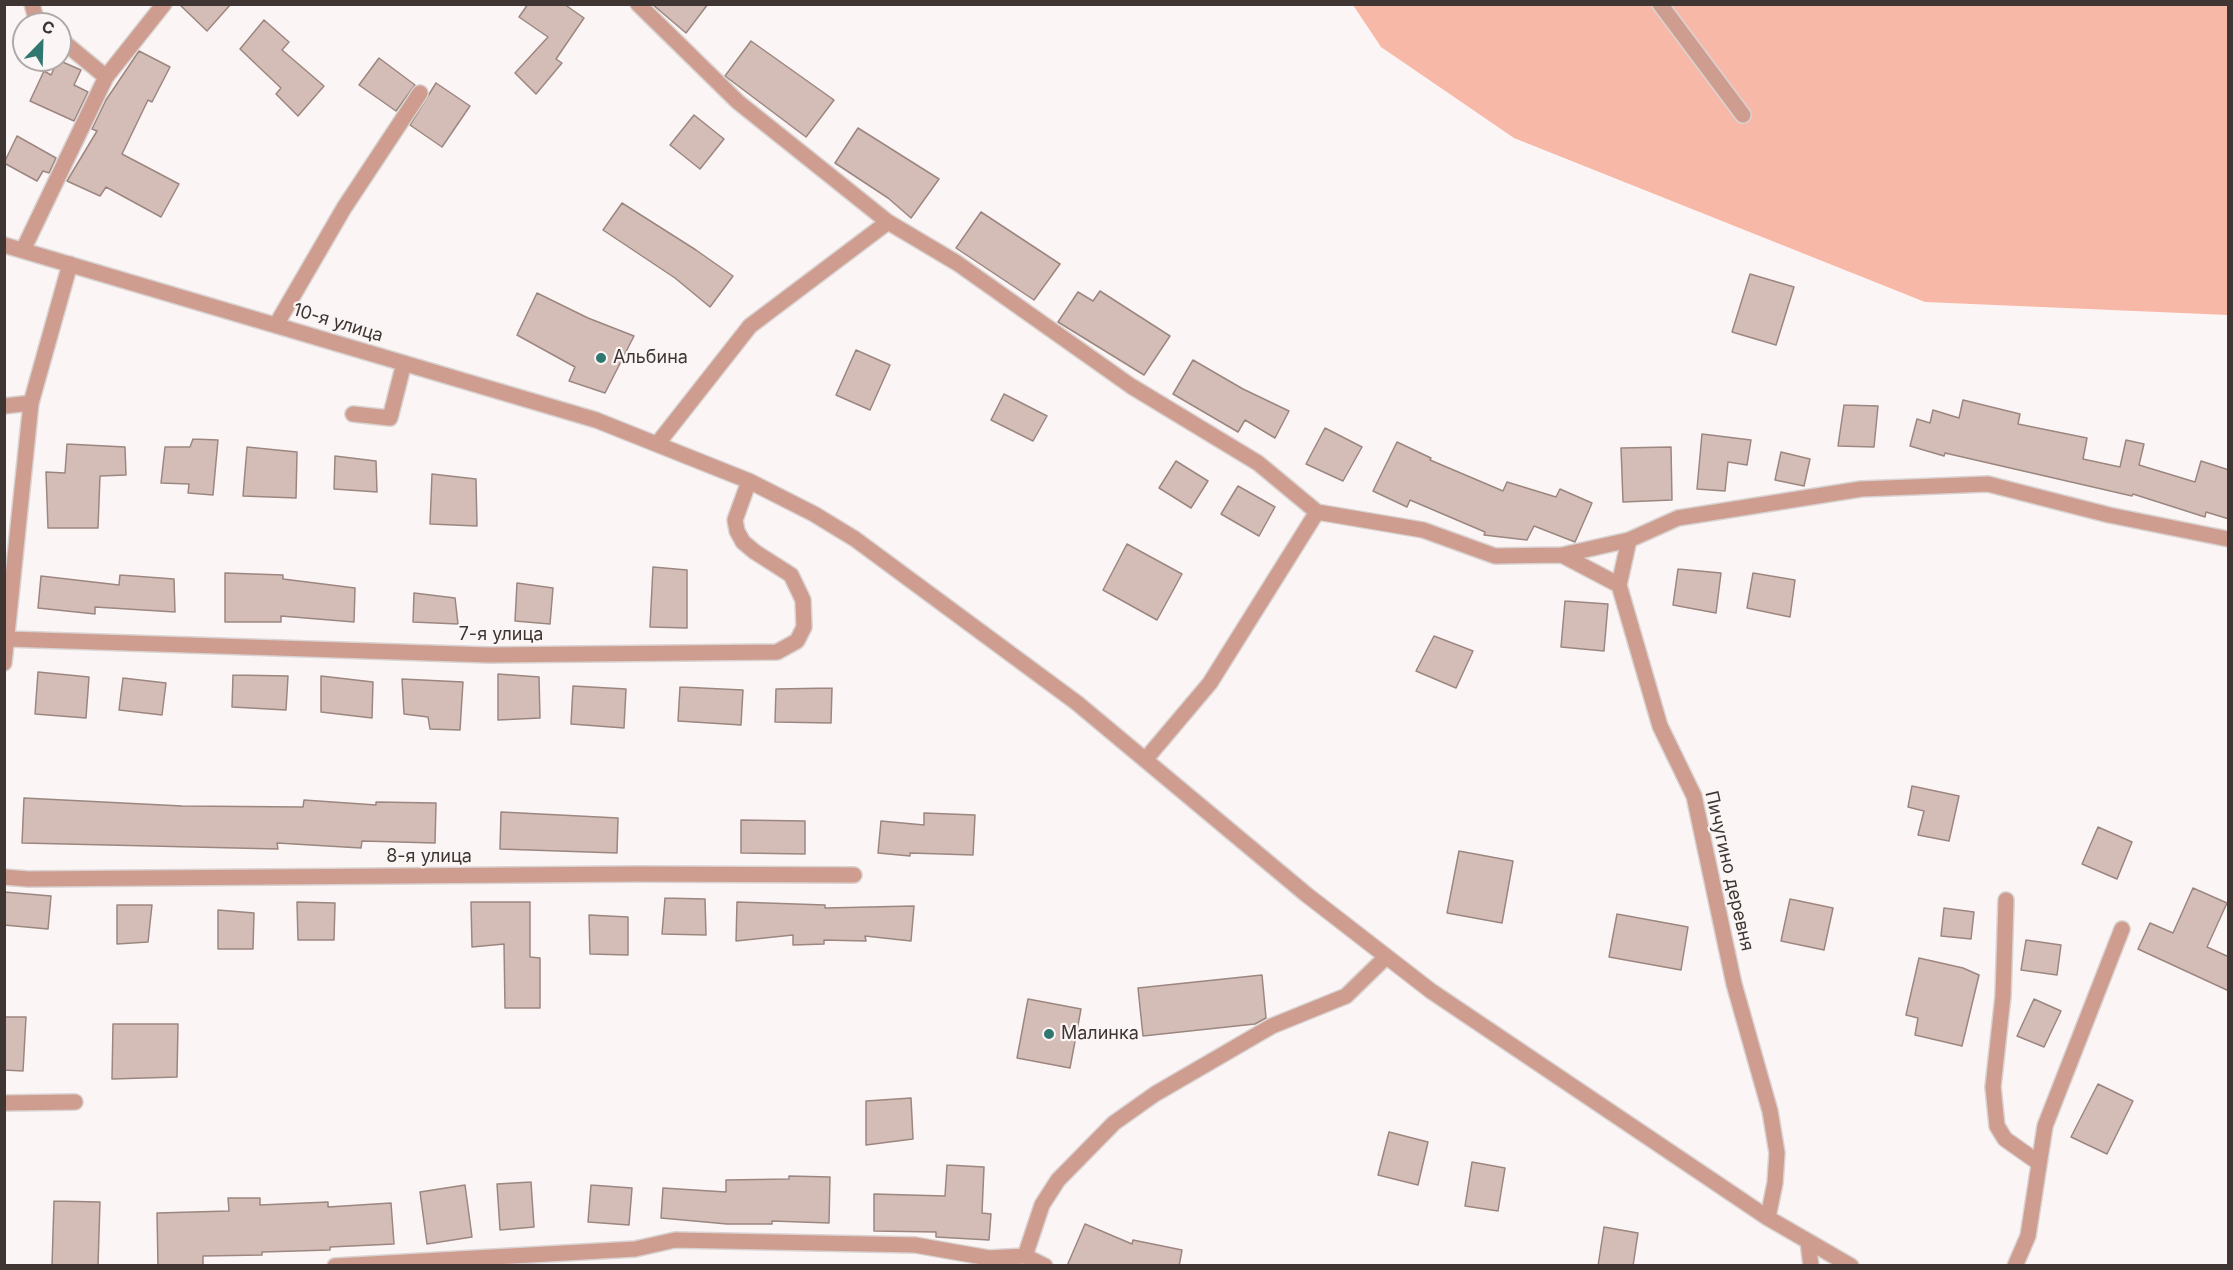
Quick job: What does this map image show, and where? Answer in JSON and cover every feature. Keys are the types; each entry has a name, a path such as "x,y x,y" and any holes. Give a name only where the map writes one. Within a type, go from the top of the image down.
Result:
{"street":[{"path":"23,250 106,77 164,4"},
{"path":"638,4 738,102 888,222 957,263 1131,386 1258,463 1317,512 1423,530 1495,556 1562,555 1629,540 1678,518 1861,489 1988,484 2109,515 2229,539"},
{"path":"1660,4 1743,115"},
{"path":"72,49 106,77"},
{"path":"276,325 344,208 420,93"},
{"path":"658,443 750,326 888,222"},
{"name":"10-я улица","path":"4,245 566,411 658,443 749,481 814,514 855,539 1077,703 1386,957 1431,991 1768,1217 1851,1266"},
{"path":"4,663 31,403 70,264"},
{"path":"353,414 390,418 404,363"},
{"path":"4,406 31,403"},
{"name":"7-я улица","path":"8,639 489,655 777,652 797,641 804,627 803,600 791,575 755,552 743,542 737,531 735,520 749,481"},
{"path":"1145,760 1210,683 1317,512"},
{"name":"Пичугино деревня","path":"1629,540 1619,585 1660,726 1694,796 1734,984 1770,1111 1777,1153 1775,1183 1768,1217"},
{"path":"1562,555 1619,585"},
{"name":"8-я улица","path":"4,877 40,879 636,874 854,875"},
{"path":"2006,900 2003,996 1993,1087 1997,1126 2005,1139 2039,1162"},
{"path":"2015,1266 2028,1236 2046,1126 2122,929"},
{"path":"1025,1256 1042,1205 1058,1180 1114,1123 1155,1094 1272,1026 1346,996 1386,957"},
{"path":"4,1103 75,1102"},
{"path":"335,1266 635,1249 675,1240 915,1245 989,1258 1025,1256 1045,1266"},
{"path":"1808,1242 1810,1266"}],"shaded area":[{"path":"1353,5 2228,5 2228,315 1925,302 1514,138 1381,47"}],"building":[{"path":"179,4 231,4 207,31"},
{"path":"528,4 564,4 584,18 556,59 562,63 536,94 515,73 548,37 519,17"},
{"path":"652,4 708,4 686,33"},
{"path":"264,20 289,42 282,50 324,86 298,116 276,94 281,88 240,49"},
{"path":"751,41 834,100 806,137 725,76"},
{"path":"139,51 170,67 152,102 148,100 122,154 179,184 161,217 106,187 100,196 67,181 97,131 92,129 106,100"},
{"path":"379,58 415,85 396,111 359,85"},
{"path":"72,66 81,70 74,85 88,92 74,121 30,101 44,72 51,75 52,72 72,72"},
{"path":"436,83 470,106 442,147 410,125"},
{"path":"694,115 724,139 700,169 670,145"},
{"path":"858,128 939,179 911,218 888,198 835,163"},
{"path":"17,136 56,158 49,173 43,171 37,181 4,163"},
{"path":"622,203 733,276 710,307 675,278 603,230"},
{"path":"981,212 1060,264 1034,300 956,248"},
{"path":"1750,274 1794,287 1776,345 1732,332"},
{"path":"1100,291 1170,336 1144,375 1058,322 1078,292 1093,301"},
{"path":"537,293 588,318 634,336 605,393 569,381 575,367 517,335"},
{"path":"856,350 890,365 870,410 836,395"},
{"path":"1193,360 1243,389 1289,411 1275,438 1245,420 1238,432 1173,394"},
{"path":"1004,394 1047,416 1033,441 991,420"},
{"path":"1963,400 2020,414 2018,424 2087,438 2083,459 2120,467 2126,440 2144,444 2139,465 2195,482 2201,461 2229,470 2229,519 2206,512 2205,517 2133,494 2132,496 1945,453 1944,456 1910,446 1917,419 1930,423 1933,410 1959,418"},
{"path":"1844,405 1878,406 1874,447 1838,446"},
{"path":"1325,428 1362,447 1343,481 1306,464"},
{"path":"1702,434 1751,440 1747,465 1728,462 1725,491 1697,489"},
{"path":"193,439 218,440 213,495 188,493 189,484 161,483 165,447 190,447"},
{"path":"1397,442 1431,458 1430,460 1503,491 1507,482 1556,497 1560,489 1592,503 1575,542 1534,526 1527,540 1484,535 1485,532 1410,500 1407,507 1373,491"},
{"path":"67,444 125,447 126,475 100,476 98,528 48,528 46,472 65,473"},
{"path":"247,447 297,452 296,498 243,496"},
{"path":"1671,447 1672,500 1623,502 1621,448"},
{"path":"1781,452 1810,459 1804,486 1775,480"},
{"path":"335,456 376,461 377,492 334,489"},
{"path":"1176,461 1208,481 1191,508 1159,488"},
{"path":"432,474 476,479 477,526 430,524"},
{"path":"1238,486 1275,507 1259,536 1221,514"},
{"path":"1127,544 1182,574 1157,620 1103,590"},
{"path":"653,567 687,570 687,628 650,627"},
{"path":"1678,569 1721,573 1716,613 1673,605"},
{"path":"225,573 283,575 283,579 355,588 354,622 281,616 281,622 225,622"},
{"path":"1753,573 1795,580 1790,617 1747,608"},
{"path":"120,575 174,579 175,612 95,607 95,614 38,608 41,576 119,585"},
{"path":"517,583 553,588 550,624 515,621"},
{"path":"414,593 455,598 458,624 413,622"},
{"path":"1565,601 1608,604 1604,651 1561,647"},
{"path":"1434,636 1473,651 1456,688 1416,671"},
{"path":"38,672 89,677 86,718 35,714"},
{"path":"498,674 539,677 540,718 498,720"},
{"path":"233,675 288,676 286,710 232,707"},
{"path":"321,676 373,682 372,718 321,712"},
{"path":"123,678 166,683 162,715 119,710"},
{"path":"402,679 463,682 460,730 430,729 428,717 404,714"},
{"path":"573,686 626,689 624,728 571,724"},
{"path":"680,687 743,690 741,725 678,721"},
{"path":"832,688 831,723 775,722 776,689"},
{"path":"1912,786 1959,796 1949,841 1918,835 1924,811 1908,807"},
{"path":"24,798 182,806 303,807 304,800 376,805 376,802 436,803 435,843 362,841 361,848 277,843 278,849 22,843"},
{"path":"501,812 618,818 617,853 500,849"},
{"path":"924,813 975,815 973,855 910,853 910,856 878,853 881,821 924,825"},
{"path":"741,820 805,821 805,854 741,853"},
{"path":"2098,827 2132,842 2117,879 2082,864"},
{"path":"1459,851 1513,861 1502,923 1447,913"},
{"path":"2193,888 2227,903 2207,947 2229,957 2229,991 2138,949 2150,923 2173,933"},
{"path":"4,892 51,896 48,929 4,925"},
{"path":"665,898 705,899 706,935 662,934"},
{"path":"1790,899 1833,908 1824,950 1781,941"},
{"path":"297,902 335,903 334,940 298,940"},
{"path":"471,902 530,902 530,957 540,958 540,1008 505,1008 504,944 472,947"},
{"path":"737,902 825,905 825,908 914,906 911,941 865,936 866,941 824,940 824,944 793,945 793,935 736,941"},
{"path":"117,905 152,905 148,942 117,944"},
{"path":"1944,908 1974,912 1971,939 1941,936"},
{"path":"218,910 254,913 253,949 218,949"},
{"path":"1617,914 1688,927 1681,970 1609,957"},
{"path":"589,915 628,917 628,955 590,954"},
{"path":"2026,940 2061,945 2057,975 2021,970"},
{"path":"1919,958 1963,968 1979,975 1962,1046 1915,1035 1918,1018 1906,1015"},
{"path":"1262,975 1266,1018 1255,1024 1143,1036 1138,988"},
{"name":"Малинка","path":"1028,999 1081,1009 1070,1068 1017,1058"},
{"path":"2034,999 2061,1011 2044,1047 2017,1036"},
{"path":"4,1017 26,1017 23,1071 4,1070"},
{"path":"113,1024 178,1024 177,1077 112,1079"},
{"path":"2098,1084 2133,1101 2107,1154 2071,1137"},
{"path":"911,1098 913,1139 866,1145 866,1101"},
{"path":"1389,1132 1428,1142 1418,1185 1378,1175"},
{"path":"1472,1162 1505,1168 1498,1211 1465,1206"},
{"path":"947,1165 984,1167 982,1213 991,1214 989,1240 936,1237 936,1232 874,1231 874,1194 945,1196"},
{"path":"789,1176 830,1177 829,1223 772,1221 772,1224 727,1224 661,1218 663,1188 726,1192 726,1180 789,1179"},
{"path":"531,1182 534,1227 500,1230 497,1184"},
{"path":"465,1185 472,1237 427,1244 420,1192"},
{"path":"591,1185 632,1188 629,1225 588,1222"},
{"path":"228,1198 260,1198 260,1205 328,1202 328,1207 391,1203 394,1244 330,1247 330,1250 262,1252 262,1255 203,1256 203,1265 158,1266 157,1213 229,1211"},
{"path":"54,1201 100,1202 98,1266 52,1266"},
{"path":"1085,1224 1132,1244 1133,1240 1182,1250 1179,1266 1067,1266"},
{"path":"1604,1227 1638,1233 1633,1266 1598,1266"}],"place":[{"name":"Альбина","path":"601,358"},
{"name":"Малинка","path":"1049,1034"}]}
